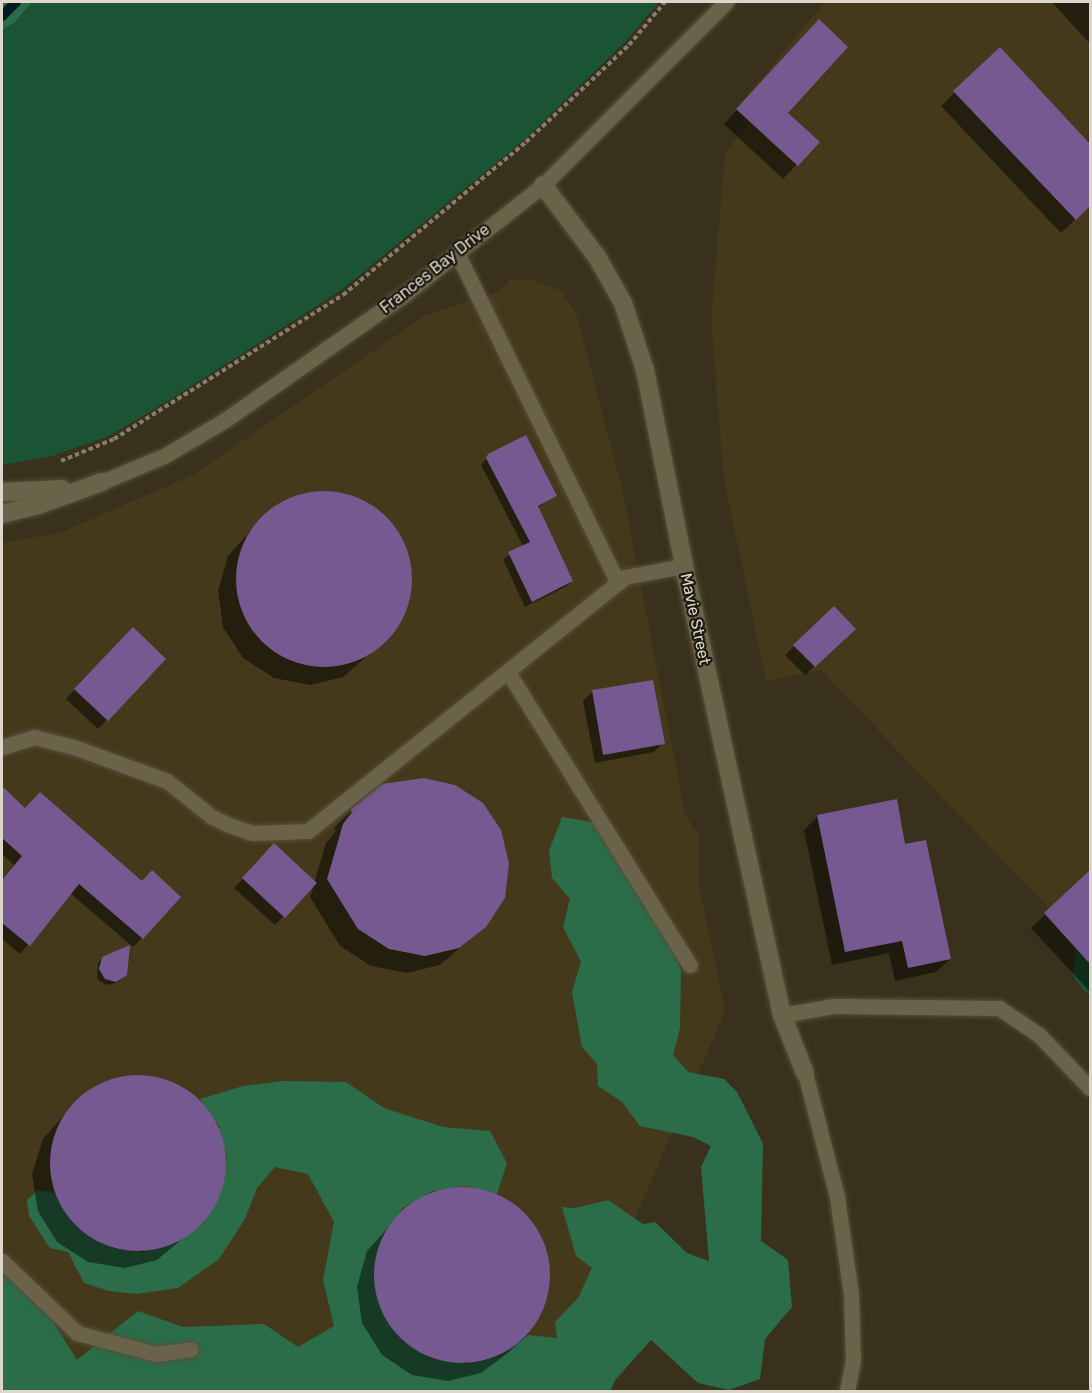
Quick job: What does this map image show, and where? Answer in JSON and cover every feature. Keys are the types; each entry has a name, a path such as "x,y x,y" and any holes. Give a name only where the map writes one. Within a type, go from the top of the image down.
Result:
{"street":[{"name":"Mavie Street","path":"543,185 597,256 623,303 645,370 684,566 782,1015 806,1073"},
{"name":"Frances Bay Drive","path":"2,492 52,490 102,482"},
{"name":"Frances Bay Drive","path":"2,514 38,505 102,482"}],"lane":[{"name":"Frances Bay Drive","path":"102,482 164,456 225,420 405,294 543,185 726,2"},
{"path":"457,253 618,583"},
{"path":"2,747 34,737 71,746 167,781 212,817 229,825 252,833 308,831 618,583 638,573 684,566"},
{"path":"508,672 690,965"},
{"path":"782,1015 834,1006 999,1008 1039,1035 1081,1076 1090,1089"},
{"path":"806,1073 837,1197 851,1294 853,1360 847,1392"},
{"path":"2,1261 77,1333 156,1354 191,1349"}],"path":[{"path":"55,464 114,439 343,295 526,142 629,45 665,2"}],"shaded area":[{"path":"825,2 1090,2 1090,952 821,670 766,681 724,479 711,320 725,153 750,122 736,109"},
{"path":"511,279 533,280 561,291 576,313 622,488 685,814 699,836 698,880 725,1011 560,1391 72,1367 2,1281 2,543 62,532 193,475 426,315 500,291"}],"green space":[{"path":"2,2 659,2 625,42 524,140 340,291 109,436 52,456 2,465"},
{"path":"2,2 32,2 15,22 2,30"},
{"path":"562,817 592,822 674,950 681,970 680,1028 673,1055 688,1072 724,1079 737,1092 763,1144 761,1241 788,1260 792,1307 765,1339 760,1379 729,1390 698,1383 651,1340 616,1379 610,1391 2,1391 2,1266 50,1317 77,1360 138,1311 183,1327 264,1324 298,1347 334,1326 323,1280 334,1222 308,1174 275,1167 257,1188 245,1219 219,1259 178,1288 137,1294 109,1291 84,1283 68,1252 50,1248 29,1216 27,1200 38,1190 55,1193 75,1225 106,1245 143,1252 176,1243 203,1223 221,1193 227,1159 219,1126 200,1099 243,1086 283,1081 346,1082 384,1108 443,1127 490,1131 507,1163 497,1194 465,1186 432,1191 404,1207 384,1232 374,1269 379,1305 399,1337 430,1358 467,1364 500,1356 528,1335 557,1338 555,1322 578,1298 592,1268 576,1256 562,1207 575,1208 608,1200 643,1224 655,1222 687,1253 709,1261 701,1167 711,1146 693,1137 640,1126 622,1102 598,1086 597,1064 582,1047 572,992 581,962 563,927 570,899 552,878 549,851"},
{"path":"1076,949 1090,964 1090,995 1083,990 1073,976"}],"building":[{"path":"819,19 848,47 788,113 820,142 798,166 736,109"},
{"path":"1000,47 1090,144 1090,206 1076,220 953,91"},
{"path":"526,435 557,496 538,506 573,581 532,602 508,552 530,542 486,458 488,454"},
{"path":"324,491 358,498 373,506 386,517 397,530 405,545 412,579 405,613 397,628 386,641 373,652 358,660 324,667 290,660 275,652 262,641 251,628 243,613 236,579 243,545 251,530 262,517 275,506 290,498"},
{"path":"834,606 856,629 815,667 793,645"},
{"path":"133,627 166,659 108,721 74,689"},
{"path":"653,680 665,744 603,755 592,690"},
{"path":"424,778 455,785 483,803 501,830 509,863 505,898 486,927 459,948 425,956 389,949 358,929 327,879 343,824 352,812 350,810 382,784"},
{"path":"2,786 25,808 40,792 142,881 152,870 181,897 143,939 79,884 30,946 2,923 2,880 22,856 2,838"},
{"path":"897,799 905,844 926,840 951,959 908,968 902,941 845,952 817,815"},
{"path":"274,843 317,883 285,918 242,878"},
{"path":"1090,870 1090,964 1044,913"},
{"path":"130,945 127,975 116,982 105,979 99,969 102,957"},
{"path":"138,1075 172,1082 187,1090 200,1101 211,1114 219,1129 226,1163 219,1197 211,1212 200,1225 187,1236 172,1244 138,1251 104,1244 89,1236 76,1225 65,1212 57,1197 50,1163 57,1129 65,1114 76,1101 89,1090 104,1082"},
{"path":"462,1187 496,1194 511,1202 524,1213 535,1226 543,1241 550,1275 543,1309 535,1324 524,1337 511,1348 496,1356 462,1363 428,1356 413,1348 400,1337 389,1324 381,1309 374,1275 381,1241 389,1226 400,1213 413,1202 428,1194"}],"waterway":[{"path":"2,16 16,2"}]}
